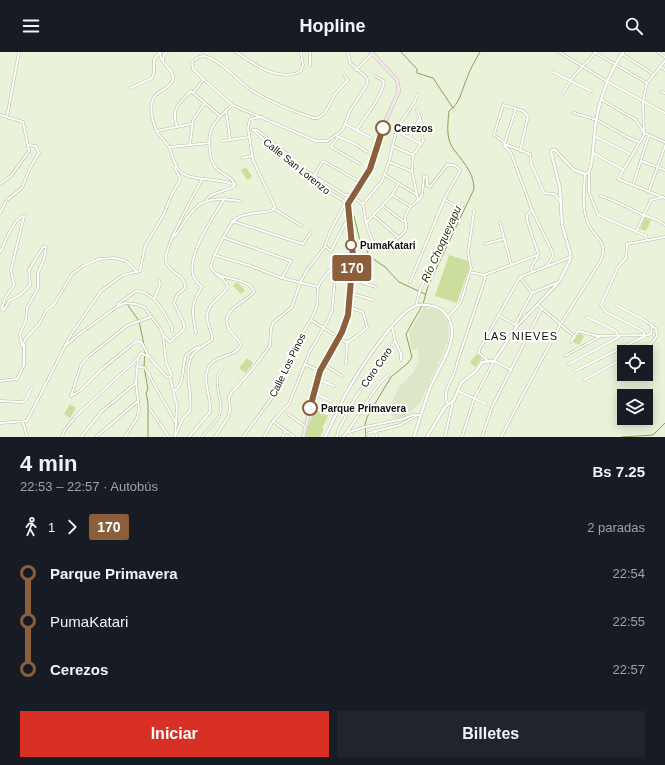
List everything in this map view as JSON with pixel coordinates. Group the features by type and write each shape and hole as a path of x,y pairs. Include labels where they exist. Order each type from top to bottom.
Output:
{"main road":[{"path":"303,437 320,371 339,338 346,322 349,307 352,252 348,204 362,183 372,164 385,122 400,88 397,80 371,53"}],"street":[{"path":"7,117 19,52"},
{"path":"160,52 160,58 172,73 173,79 169,86 157,94 153,99 153,119 157,131 169,148 176,165 182,173 202,179 219,180 235,185"},
{"path":"131,88 152,78 154,72 154,59 160,52"},
{"path":"163,62 163,57 167,52"},
{"path":"236,52 267,71 288,74 301,71 303,65 301,52"},
{"path":"310,52 310,65"},
{"path":"348,52 350,63 356,70 366,77 368,83 351,110 346,124 337,136 331,148 360,164"},
{"path":"559,52 608,82 665,113"},
{"path":"563,93 583,66 596,52 647,83"},
{"path":"658,52 665,57"},
{"path":"356,70 371,53"},
{"path":"648,240 646,236 598,215 589,192 589,172 594,136 602,100 616,64 623,53 653,74"},
{"path":"337,136 327,141 316,141 232,105 192,66 193,61 201,56 214,61 247,87 269,100 308,116 318,118 325,114 335,94 347,83 348,80 345,76"},
{"path":"664,198 618,179 622,169 644,133 643,100 647,83 665,61"},
{"path":"660,66 665,70"},
{"path":"553,72 591,91"},
{"path":"357,130 375,104 382,87 384,81 375,76"},
{"path":"177,127 174,116 175,109 204,79"},
{"path":"192,92 204,104 220,116"},
{"path":"661,92 665,93"},
{"path":"363,204 379,185 385,174 396,131 418,94"},
{"path":"602,100 636,120 644,133 665,142"},
{"path":"190,144 191,124 204,104"},
{"path":"232,105 220,116 211,130 210,154 213,165 231,179 235,185"},
{"path":"520,151 528,118 526,113 516,108 503,105 494,135 504,143 520,151 530,154 531,163 544,193 554,194 560,201"},
{"path":"504,143 511,128 516,108"},
{"path":"226,110 230,140"},
{"path":"417,110 423,136 413,155 412,171 418,200"},
{"path":"574,113 597,120 639,142"},
{"path":"0,115 23,122 29,153 20,162 11,176 0,184"},
{"path":"262,117 249,120 248,133 252,156 274,203 274,209"},
{"path":"409,138 420,118"},
{"path":"157,131 191,124"},
{"path":"346,124 371,138"},
{"name":"Calle San Lorenzo","path":"248,133 253,130 276,150 292,161 315,183 348,204"},
{"path":"396,131 420,144"},
{"path":"633,186 648,135"},
{"path":"337,136 357,145 367,152"},
{"path":"594,136 614,148 631,154"},
{"path":"223,141 249,137"},
{"path":"169,148 190,144 210,143"},
{"path":"504,143 511,153 532,210 553,253 547,266"},
{"path":"0,213 8,199 21,190 30,168 39,154 39,150 36,146 28,145"},
{"path":"392,146 413,155"},
{"path":"649,191 665,146"},
{"path":"516,325 538,305 559,282 571,257 564,236 558,176 551,155 552,150 555,150 574,170 585,174 589,172"},
{"path":"592,153 622,169"},
{"path":"242,158 252,156"},
{"path":"314,176 323,160 362,183"},
{"path":"641,161 665,170"},
{"path":"389,162 412,171"},
{"path":"138,272 140,270 142,254 146,242 164,214 171,196 179,182 180,178 174,168 176,165"},
{"path":"352,196 363,204 366,223 376,245 384,250 405,230 406,216 410,206 422,195 424,176 427,177 427,185 430,187 447,166 450,165 456,167 460,171 444,196 444,200 410,282"},
{"path":"299,167 345,195 350,195 356,187 359,186"},
{"path":"385,174 418,196"},
{"path":"502,437 560,325 600,262 604,251 603,245 596,236 587,217 583,191 585,174"},
{"path":"174,237 182,216 202,179"},
{"path":"366,223 392,195 399,183"},
{"path":"65,346 78,334 124,303 135,304 144,308 163,335 170,342 184,329 184,324 174,303 177,295 185,288 185,284 180,276 170,269 165,259 167,249 191,213 211,195 232,188 235,185"},
{"path":"392,195 410,206"},
{"path":"600,196 625,205 662,222 665,225"},
{"path":"206,200 225,198 240,201"},
{"path":"196,333 192,308 202,287 193,278 193,258 225,198"},
{"path":"636,232 651,199 664,198"},
{"path":"444,200 454,205"},
{"path":"215,437 228,417 230,410 229,397 269,348 272,326 276,320 291,310 296,299 300,283 307,270 325,246 339,213 344,205 348,204"},
{"path":"417,306 420,290 463,204"},
{"path":"383,205 406,223"},
{"path":"175,437 183,418 190,411 189,368 192,355 211,341 212,338 207,319 210,307 228,286 211,267 214,255 225,238 232,221 239,217 274,209 302,226"},
{"path":"532,210 527,215 527,220 538,255 531,268 532,271"},
{"path":"448,317 461,302 470,272 471,266 468,253 474,211"},
{"path":"0,252 15,223 19,218 24,216 12,270 14,285 4,300 2,309 4,310 9,301 29,287 30,282 28,274 30,269 43,247 46,247 44,259 38,273 38,288 26,308 26,320 20,334 21,344 24,344"},
{"path":"325,246 332,251 349,216"},
{"path":"374,216 398,237"},
{"path":"232,221 303,244 311,232"},
{"path":"500,223 511,264"},
{"path":"645,334 642,330 606,312 601,306 604,294 618,266 626,258 627,244 665,237"},
{"path":"225,238 291,261 282,278"},
{"path":"486,244 504,239"},
{"path":"214,255 248,265 282,278 318,287 336,265 346,255 352,252"},
{"path":"470,272 484,275 538,255"},
{"path":"488,361 478,352 520,277 532,271 571,257"},
{"path":"0,381 17,379 24,365 24,344 26,338 39,324 46,311 55,303 70,277 83,266 99,259 115,258 126,261 138,272"},
{"path":"0,423 27,421 70,336 101,291 123,275 138,272"},
{"path":"189,437 210,412 206,373 209,366 215,360 235,351 241,345 228,328 227,319 229,313 251,295 253,290 246,284 215,273"},
{"path":"264,437 273,421 290,404 306,365 310,351 332,311 334,280 351,274"},
{"path":"448,404 446,400 446,392 456,371 457,363 485,279 484,275"},
{"path":"520,277 532,292"},
{"path":"351,279 376,287"},
{"path":"154,299 160,285 159,280"},
{"path":"462,437 474,399 494,361 516,325 532,292 559,282"},
{"name":"Calle Los Pinos","path":"243,437 274,395 299,339 311,320 317,306 318,287"},
{"path":"118,306 118,304 136,291 148,294 158,303 172,327 172,331"},
{"path":"350,293 373,300"},
{"path":"325,437 347,391 392,326 404,312 417,306 425,305 440,309 448,317 451,323 451,340 430,388 414,437"},
{"path":"538,305 574,336"},
{"path":"616,305 652,325 656,331 656,338 648,345"},
{"path":"346,363 347,343 354,336 364,332 367,327 363,312 349,307"},
{"path":"482,437 492,407 542,308"},
{"path":"498,315 516,325"},
{"path":"151,316 128,325 89,356 81,365 70,396 72,397 80,391 103,368 137,342 142,343 149,357 167,377 170,378"},
{"path":"587,317 616,331 619,335"},
{"path":"311,320 347,343"},
{"path":"572,342 578,330 600,336 651,334 652,325"},
{"path":"392,326 395,341 400,350 401,360"},
{"path":"575,371 642,338 645,334"},
{"path":"163,335 166,362 172,374 170,378 177,406 175,437"},
{"path":"569,364 618,339 619,335"},
{"path":"565,356 600,336"},
{"name":"Coro Coro","path":"337,437 338,431 355,398 395,341"},
{"path":"174,391 178,388 182,376 186,355 196,348 201,347"},
{"path":"61,437 76,416 138,358 141,352 149,357"},
{"path":"125,437 137,418 139,400 136,383 138,358"},
{"path":"444,437 457,390 461,383 476,371 481,363 494,361 512,370"},
{"path":"584,380 617,362"},
{"path":"323,364 342,376"},
{"path":"306,365 320,371"},
{"path":"138,366 145,368 176,423"},
{"path":"202,437 221,412 217,377 223,369"},
{"path":"343,437 355,424 374,390 388,375"},
{"path":"318,379 334,386"},
{"path":"81,437 89,424 105,408 136,383"},
{"path":"0,401 23,402 27,398 31,389"},
{"path":"457,390 486,404"},
{"path":"314,392 332,401"},
{"path":"96,437 139,400"},
{"path":"427,437 448,404 454,400"},
{"path":"311,406 327,414"},
{"path":"150,409 168,437"},
{"path":"288,414 306,427"},
{"path":"346,434 365,427 389,423 418,414 422,415"},
{"path":"369,433 400,425 418,414"},
{"path":"273,421 294,437"},
{"path":"23,422 27,437"},
{"path":"282,437 286,431"},
{"path":"375,431 377,437"}],"shaded area":[{"path":"424,307 441,311 447,321 449,329 448,342 420,403 404,417 393,418 389,408 399,387 413,373 419,361 418,349 414,350 411,347 409,333"}],"green space":[{"path":"246,167 252,177 247,180 241,170"},
{"path":"645,218 651,220 646,231 640,229"},
{"path":"449,255 471,262 457,303 435,296"},
{"path":"237,282 245,290 241,294 233,286"},
{"path":"579,333 584,336 579,345 573,342"},
{"path":"477,354 482,358 475,367 470,362"},
{"path":"247,358 253,363 246,373 239,368"},
{"path":"70,404 76,408 70,418 64,414"},
{"name":"Parque Primavera","path":"314,409 328,416 322,428 324,429 320,437 305,437"}],"waterway":[{"path":"401,52 417,69 417,73 433,78 453,108"},
{"name":"Río Choqueyapu","path":"366,437 365,425 367,417 391,377 408,363 412,357 406,334 423,304 428,286 474,189 472,176 449,141 448,124 449,111 456,104 480,52"},
{"path":"354,216 360,241 365,245 369,256 385,267 399,282 425,294"},
{"path":"127,304 139,321 144,345"},
{"path":"145,350 144,367 148,389 146,393 148,403 148,437"},
{"path":"622,437 653,435 665,423"}],"bus line":[{"name":"170","path":"310,408 320,371 339,338 348,315 353,256 348,204 370,169 383,128"}],"place":[{"name":"Cerezos","path":"383,128"},
{"name":"PumaKatari","path":"351,245"},
{"name":"Parque Primavera","path":"310,408"}],"district":[{"name":"LAS NIEVES","path":"521,336"}]}
